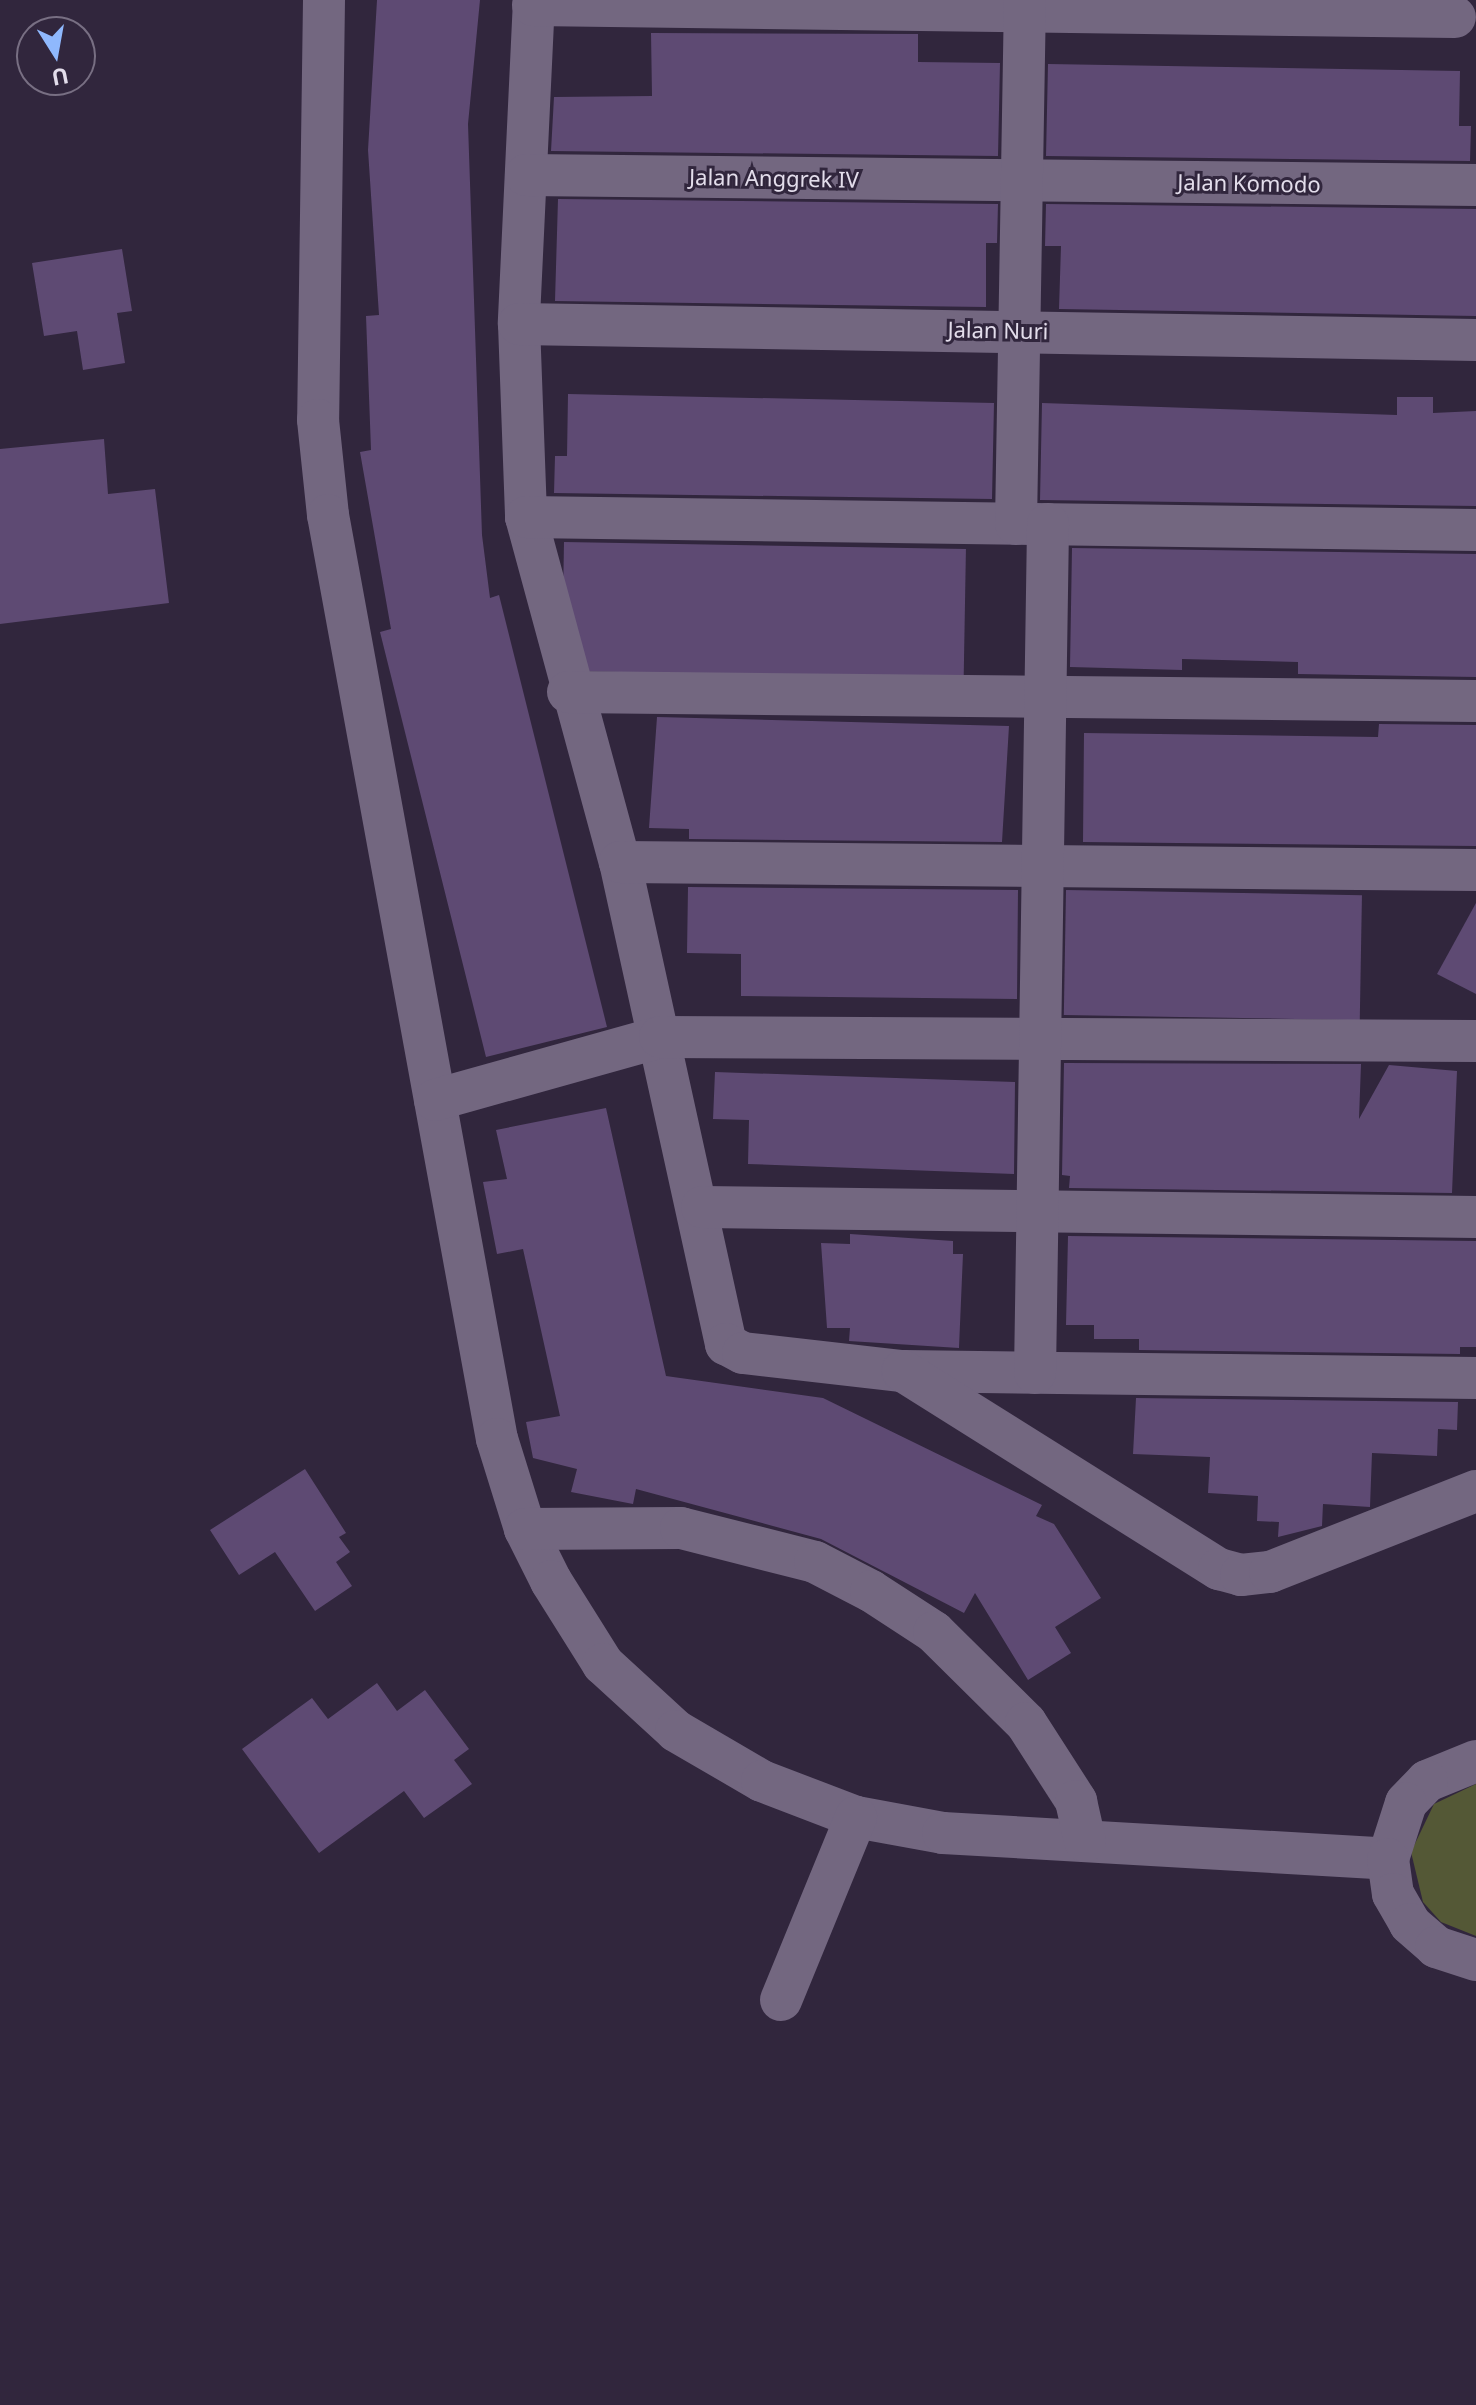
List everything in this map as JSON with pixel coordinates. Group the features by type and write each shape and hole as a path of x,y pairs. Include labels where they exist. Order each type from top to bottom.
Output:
{"street":[{"path":"324,0 323,468 497,1439 525,1529 603,1664 676,1731 762,1781 856,1817 943,1833 1388,1859"},
{"path":"1457,19 1024,6 534,2 519,324 526,517 568,692 620,862 702,1207 726,1344 743,1353 902,1371 1476,1378"},
{"path":"1024,6 1020,331 1046,697 1035,1373"},
{"name":"Jalan Anggrek IV","path":"526,175 1022,181"},
{"name":"Jalan Komodo","path":"1022,181 1476,185"},
{"name":"Jalan Nuri","path":"519,324 1476,340"},
{"path":"526,517 1476,530"},
{"path":"568,692 1476,701"},
{"path":"620,862 1476,870"},
{"path":"435,1100 660,1037 1476,1041"},
{"path":"702,1207 1476,1217"},
{"path":"902,1371 1219,1569 1241,1575 1270,1572 1476,1491"},
{"path":"525,1529 681,1528 815,1562 871,1591 934,1632 1026,1723 1076,1801 1085,1841"},
{"path":"1476,1761 1427,1781 1406,1803 1388,1859 1393,1894 1410,1924 1436,1947 1476,1960"},
{"path":"781,2000 856,1817"}],"green space":[{"path":"1476,1784 1476,1936 1441,1922 1423,1902 1411,1852 1434,1804"}],"building":[{"path":"377,0 480,0 468,124 482,535 490,598 499,595 607,1027 486,1057 380,632 391,629 360,452 371,450 366,316 379,315 368,150"},
{"path":"651,33 918,34 918,62 1000,63 998,156 551,151 554,97 652,96"},
{"path":"1048,64 1460,71 1459,126 1471,126 1470,161 1046,156"},
{"path":"558,199 998,204 997,243 986,243 986,307 555,301"},
{"path":"1046,204 1476,209 1476,316 1059,309 1061,246 1045,246"},
{"path":"122,249 132,311 117,313 125,363 83,370 77,331 44,336 32,263"},
{"path":"568,394 994,403 992,499 554,493 555,456 567,456"},
{"path":"1397,397 1433,397 1433,413 1476,411 1476,506 1040,500 1042,403 1397,415"},
{"path":"104,439 108,494 155,489 169,603 0,624 0,449"},
{"path":"564,542 966,549 964,678 562,671"},
{"path":"1072,548 1476,554 1476,677 1298,674 1298,662 1182,659 1182,670 1070,667"},
{"path":"657,717 1009,726 1002,842 689,839 689,829 649,828"},
{"path":"1379,724 1476,725 1476,846 1083,842 1084,733 1378,737"},
{"path":"688,887 1018,890 1017,999 741,996 741,954 687,953"},
{"path":"1066,890 1362,895 1360,1020 1064,1015"},
{"path":"1476,903 1476,994 1437,974"},
{"path":"1064,1063 1361,1064 1359,1119 1389,1065 1457,1071 1452,1193 1069,1188 1070,1176 1062,1175"},
{"path":"715,1072 1015,1082 1014,1174 748,1164 749,1120 713,1119"},
{"path":"606,1108 666,1376 823,1398 1042,1505 1036,1516 1054,1524 1101,1598 1055,1627 1071,1653 1028,1680 975,1593 964,1613 821,1539 636,1489 633,1504 571,1492 577,1469 533,1458 526,1422 560,1416 523,1249 497,1254 483,1182 507,1179 496,1130"},
{"path":"850,1234 953,1241 953,1254 963,1254 959,1348 849,1341 850,1328 827,1328 821,1243 850,1244"},
{"path":"1068,1236 1476,1241 1476,1347 1460,1347 1460,1354 1139,1350 1139,1339 1094,1339 1094,1325 1066,1325"},
{"path":"1136,1398 1458,1402 1457,1430 1438,1429 1437,1456 1372,1453 1370,1507 1323,1504 1322,1526 1278,1537 1279,1522 1257,1521 1258,1496 1208,1493 1210,1457 1133,1454"},
{"path":"305,1469 346,1533 339,1537 350,1552 336,1562 352,1586 315,1611 275,1552 239,1575 210,1530"},
{"path":"377,1683 397,1711 425,1690 469,1749 454,1760 472,1784 424,1818 404,1791 319,1853 242,1749 312,1698 328,1719"}]}
